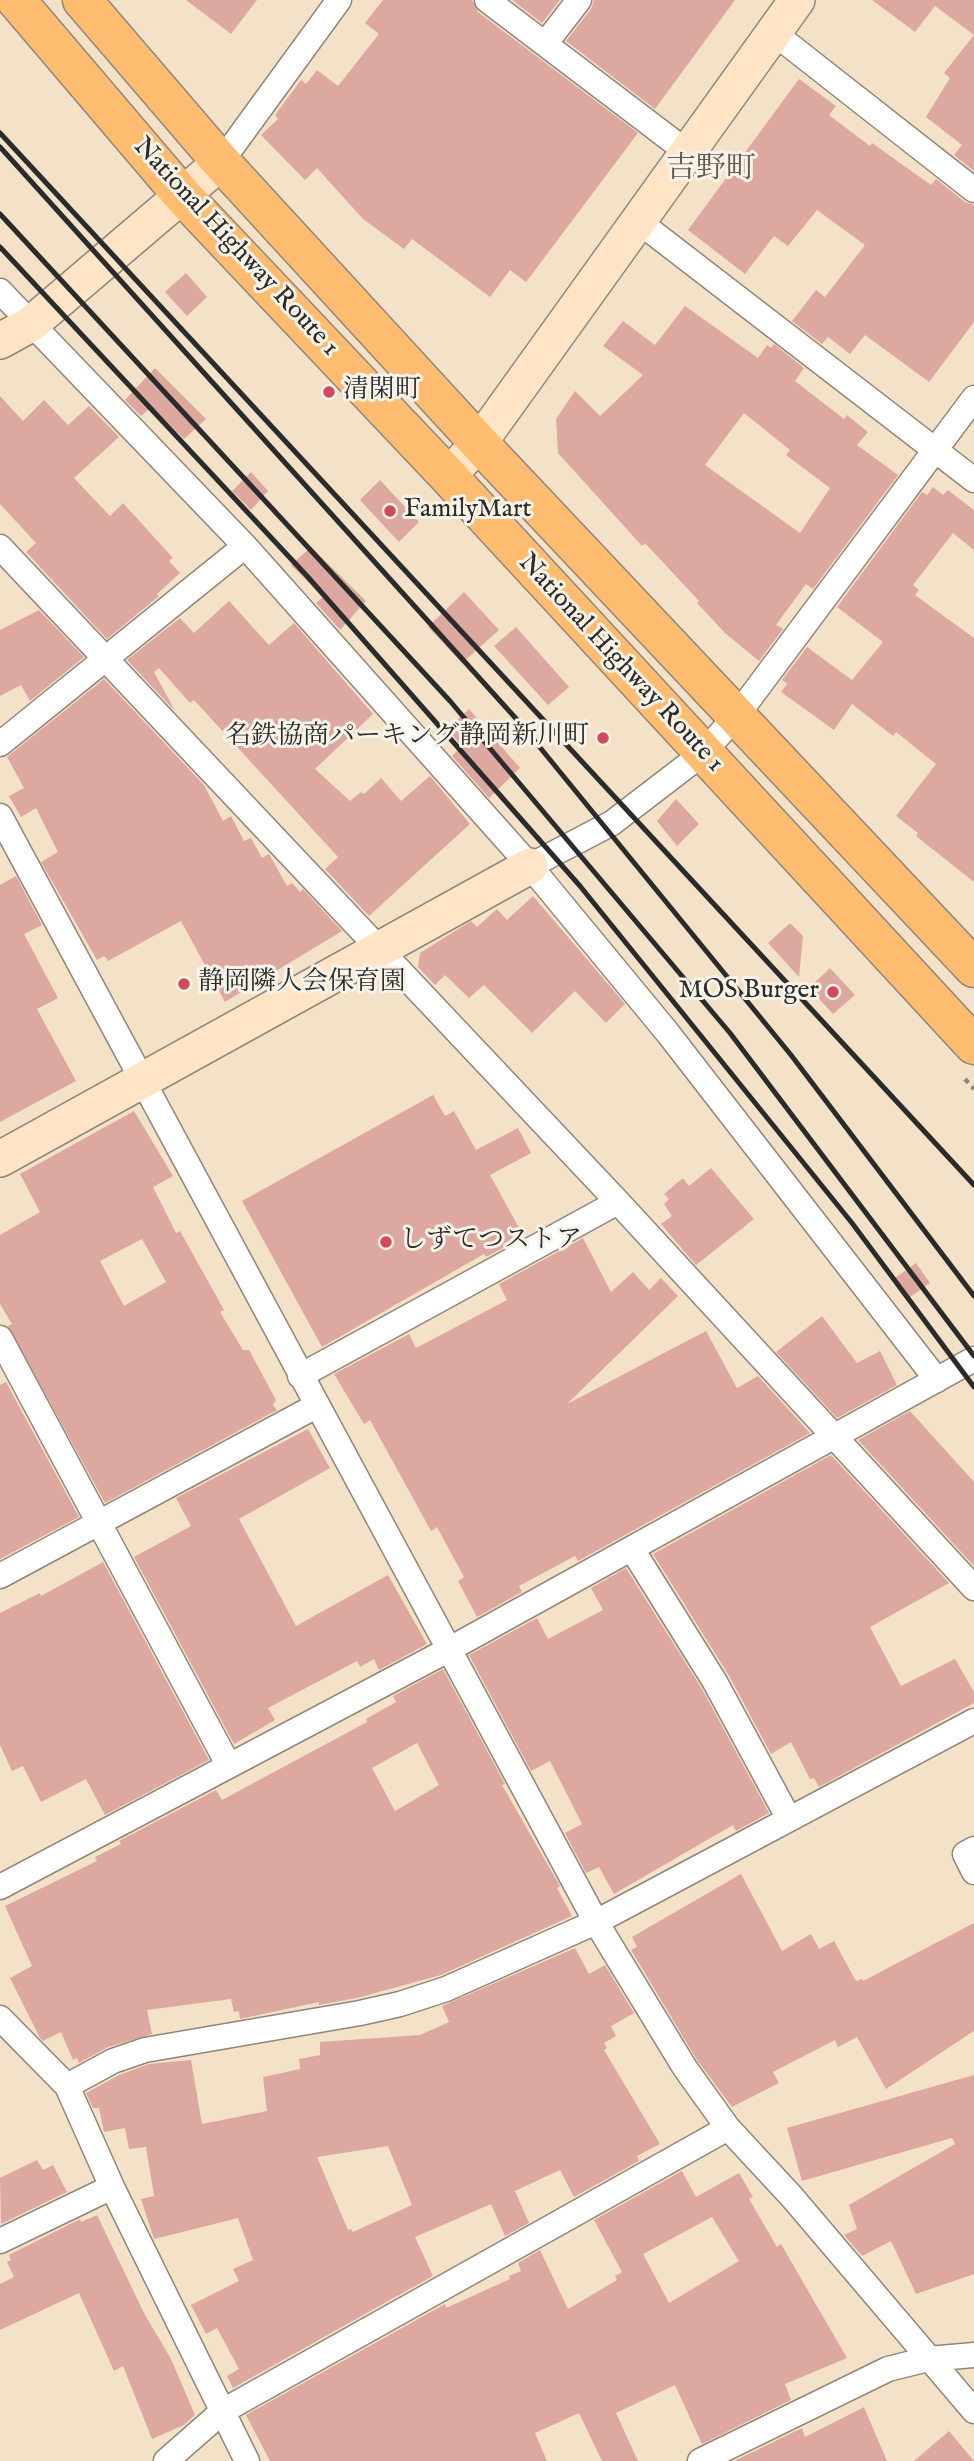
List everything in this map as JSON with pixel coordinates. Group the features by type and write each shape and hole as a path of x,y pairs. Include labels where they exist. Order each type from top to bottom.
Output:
{"highway":[{"name":"National Highway Route 1","path":"16,0 183,195 448,476 702,754 974,1045"},
{"name":"National Highway Route 1","path":"82,0 221,162 479,443 738,714 974,968"}],"street":[{"path":"0,341 31,324 221,162 339,0"},
{"path":"487,0 687,152"},
{"path":"545,44 579,0"},
{"path":"448,476 479,443 797,0"},
{"path":"774,33 974,190"},
{"path":"638,221 974,480"},
{"path":"0,291 245,546 530,866 667,1032 937,1380"},
{"path":"0,1159 378,949 612,823 702,754 738,714 974,398"},
{"path":"0,744 245,546"},
{"path":"0,547 618,1202 974,1588"},
{"path":"0,816 144,1078 316,1406 596,1922 685,2068 728,2128 792,2197 974,2411"},
{"path":"300,1376 618,1202"},
{"path":"0,1338 229,1766"},
{"path":"0,1887 448,1650 974,1359"},
{"path":"0,1576 316,1406"},
{"path":"632,1549 715,1682 789,1819"},
{"path":"67,2087 113,2061 145,2050 400,2004 446,1989 596,1922 974,1721"},
{"path":"974,1849 965,1854 974,1872"},
{"path":"0,2018 67,2087 112,2187 247,2461"},
{"path":"166,2461 223,2411 728,2128"},
{"path":"0,2241 112,2187"},
{"path":"700,2461 888,2369 928,2359 974,2355"}],"building":[{"path":"186,0 257,0 231,34"},
{"path":"383,0 472,0 478,12 638,133 526,282 510,270 490,297 412,239 404,249 363,219 317,168 305,180 261,135 278,119 275,115 301,80 306,84 317,70 338,86 379,34 365,23"},
{"path":"512,0 560,0 542,23"},
{"path":"594,0 735,0 655,109 566,41 591,9"},
{"path":"872,0 974,0 974,35 935,6 915,32"},
{"path":"974,35 974,171 954,155 962,145 926,117 950,78 944,73"},
{"path":"799,79 836,106 829,115 870,146 872,143 931,185 936,179 965,202 974,205 974,322 929,382 865,335 850,354 828,337 822,344 792,321 816,290 825,297 865,245 817,210 788,246 774,236 745,274 688,230"},
{"path":"186,273 207,297 187,316 165,292"},
{"path":"685,306 758,358 767,345 771,348 774,344 804,368 795,381 844,419 847,415 868,432 857,445 898,475 813,589 806,584 776,625 783,629 759,661 725,633 697,603 699,601 645,543 642,546 558,453 556,419 575,391 600,416 643,375 603,346 623,321 655,345","holes":["744,413 790,450 786,455 830,488 800,533 705,465"]},
{"path":"155,368 206,419 184,439 152,407 141,416 125,400"},
{"path":"0,396 23,421 44,400 68,425 89,406 119,437 74,478 110,516 123,503 173,558 169,561 180,573 157,594 159,596 107,639 26,552 36,543 0,504"},
{"path":"251,472 268,491 251,510 232,491"},
{"name":"FamilyMart","path":"380,480 419,522 399,542 360,500"},
{"path":"933,487 943,495 948,490 974,510 974,550 953,533 913,585 919,590 915,595 974,638 974,882 916,836 918,833 896,816 936,764 896,732 893,736 852,704 834,730 781,692 787,684 782,680 807,647 852,680 883,642 837,607 922,492 927,495"},
{"path":"311,547 366,601 340,630 316,603 323,597 291,565"},
{"path":"464,592 499,630 462,663 428,627"},
{"path":"229,601 269,645 294,623 373,714 315,769 350,801 361,792 364,794 381,778 401,801 430,776 470,824 369,916 325,869 338,857 194,700 190,703 159,668 154,672 175,711 127,660 180,618 194,633"},
{"path":"39,610 84,657 30,701 21,685 0,696 0,630"},
{"path":"516,627 569,687 548,705 494,646"},
{"path":"104,679 204,785 223,821 231,816 244,841 251,838 262,858 269,854 287,886 292,883 300,892 303,889 342,931 225,1002 181,921 108,961 104,956 97,960 41,862 58,852 36,808 21,817 9,796 24,788 7,757"},
{"path":"469,709 520,768 489,798 452,756 462,746 447,729"},
{"path":"676,799 699,824 677,846 657,821"},
{"path":"16,876 42,925 24,934 58,998 37,1009 76,1081 0,1122 0,885"},
{"path":"533,896 625,1004 606,1023 575,991 532,1033 484,985 469,998 445,975 435,985 418,967 420,953 471,921 477,927 497,909 507,920"},
{"path":"790,923 803,936 799,977 768,943"},
{"path":"830,968 855,995 833,1014 809,988"},
{"path":"433,1095 445,1116 454,1111 476,1150 518,1128 531,1153 490,1175 524,1237 486,1257 484,1254 322,1347 242,1201"},
{"path":"134,1111 173,1176 153,1187 176,1233 180,1231 224,1310 220,1312 243,1350 249,1350 276,1400 273,1405 277,1410 105,1503 8,1326 12,1324 0,1304 0,1235 40,1212 20,1174","holes":["142,1239 166,1282 124,1306 100,1261"]},
{"path":"711,1168 754,1219 696,1265 661,1224 672,1216 664,1204 669,1199 664,1194 683,1178 689,1186"},
{"path":"583,1238 611,1292 633,1272 649,1290 661,1278 678,1296 567,1404 706,1331 737,1388 758,1376 810,1433 578,1561 575,1556 519,1586 522,1592 477,1617 458,1581 464,1577 437,1527 431,1531 370,1420 364,1424 334,1374 409,1334 416,1348 507,1300 499,1284"},
{"path":"916,1263 930,1283 906,1300 892,1280"},
{"path":"822,1316 857,1363 880,1351 897,1385 837,1418 776,1352"},
{"path":"6,1382 79,1517 0,1559 0,1385"},
{"path":"910,1411 974,1482 974,1566 858,1440"},
{"path":"308,1429 330,1468 239,1519 296,1626 388,1575 427,1644 379,1670 374,1659 360,1667 357,1661 268,1708 275,1720 234,1744 134,1557 191,1526 176,1498"},
{"path":"831,1455 949,1583 870,1627 901,1686 955,1659 974,1692 974,1703 819,1787 814,1778 810,1779 791,1742 771,1754 728,1674 653,1554"},
{"path":"103,1562 209,1760 105,1815 86,1779 41,1802 23,1766 12,1771 0,1745 0,1613 40,1593 41,1596"},
{"path":"626,1568 702,1689 769,1813 736,1831 733,1825 614,1894 599,1867 586,1873 565,1833 582,1824 550,1761 531,1771 469,1655 537,1618 548,1639 603,1610 591,1588"},
{"path":"443,1669 505,1784 502,1785 560,1886 557,1888 572,1916 441,1975 357,1998 319,2005 319,2002 240,2019 239,2011 234,2012 231,1999 147,2010 152,2034 108,2047 79,2063 77,2058 73,2060 61,2032 43,2041 40,2038 10,1978 32,1966 5,1906 97,1861 95,1857 121,1844 119,1841 216,1790 222,1800 367,1722 366,1719 396,1702 393,1696","holes":["417,1743 439,1785 395,1811 372,1768"]},
{"path":"741,1874 782,1951 811,1934 819,1949 834,1941 856,1981 863,1981 974,1923 974,2031 886,2089 857,2037 838,2047 835,2040 773,2072 779,2083 732,2107 697,2060 631,1950 637,1947 632,1937"},
{"path":"575,1948 589,1974 605,1965 634,2013 611,2026 616,2036 604,2043 607,2048 604,2050 660,2144 637,2156 639,2161 574,2197 560,2170 515,2191 529,2223 505,2236 491,2204 415,2237 433,2276 233,2388 227,2376 239,2369 217,2328 206,2334 191,2305 239,2281 233,2269 253,2260 238,2218 154,2239 141,2199 154,2196 146,2147 129,2149 125,2128 104,2132 99,2108 93,2108 86,2093 119,2075 149,2064 191,2060 202,2124 267,2111 263,2077 300,2069 299,2059 320,2055 320,2042 420,2035 449,2022 442,2006","holes":["388,2146 412,2205 353,2232 348,2230 317,2157"]},
{"path":"974,2075 974,2274 916,2294 891,2241 862,2256 844,2235 857,2229 849,2205 955,2144 952,2138 802,2181 787,2128"},
{"path":"37,2160 43,2170 53,2165 67,2192 1,2224 0,2178"},
{"path":"682,2171 696,2197 739,2173 753,2197 749,2199 777,2247 781,2244 847,2358 785,2384 791,2400 702,2444 675,2385 616,2413 638,2461 602,2461 579,2413 535,2433 547,2461 270,2461 246,2415 445,2304 446,2308 510,2279 509,2276 521,2271 518,2263 540,2250 568,2309 617,2280 615,2276 622,2272 594,2220","holes":["712,2217 739,2261 669,2303 643,2254"]},
{"path":"97,2215 144,2313 171,2359 195,2415 184,2425 152,2439 123,2366 114,2371 79,2293 0,2330 0,2284 14,2277 7,2262 11,2260 9,2255 80,2219 81,2222"},
{"path":"864,2407 887,2461 734,2461 802,2428 805,2437"},
{"path":"949,2431 974,2461 914,2461"}],"railway":[{"path":"0,133 974,1185"},
{"path":"0,147 520,723 791,1055 974,1296"},
{"path":"0,214 450,701 730,1033 974,1356"},
{"path":"0,247 307,576 580,886 852,1223 974,1387"}],"place":[{"name":"清閑町","path":"329,392"},
{"name":"FamilyMart","path":"390,511"},
{"name":"名鉄協商パーキング静岡新川町","path":"603,738"},
{"name":"静岡隣人会保育園","path":"184,984"},
{"name":"MOS Burger","path":"833,992"},
{"name":"しずてつストア","path":"386,1242"}],"district":[{"name":"吉野町","path":"711,171"}]}
